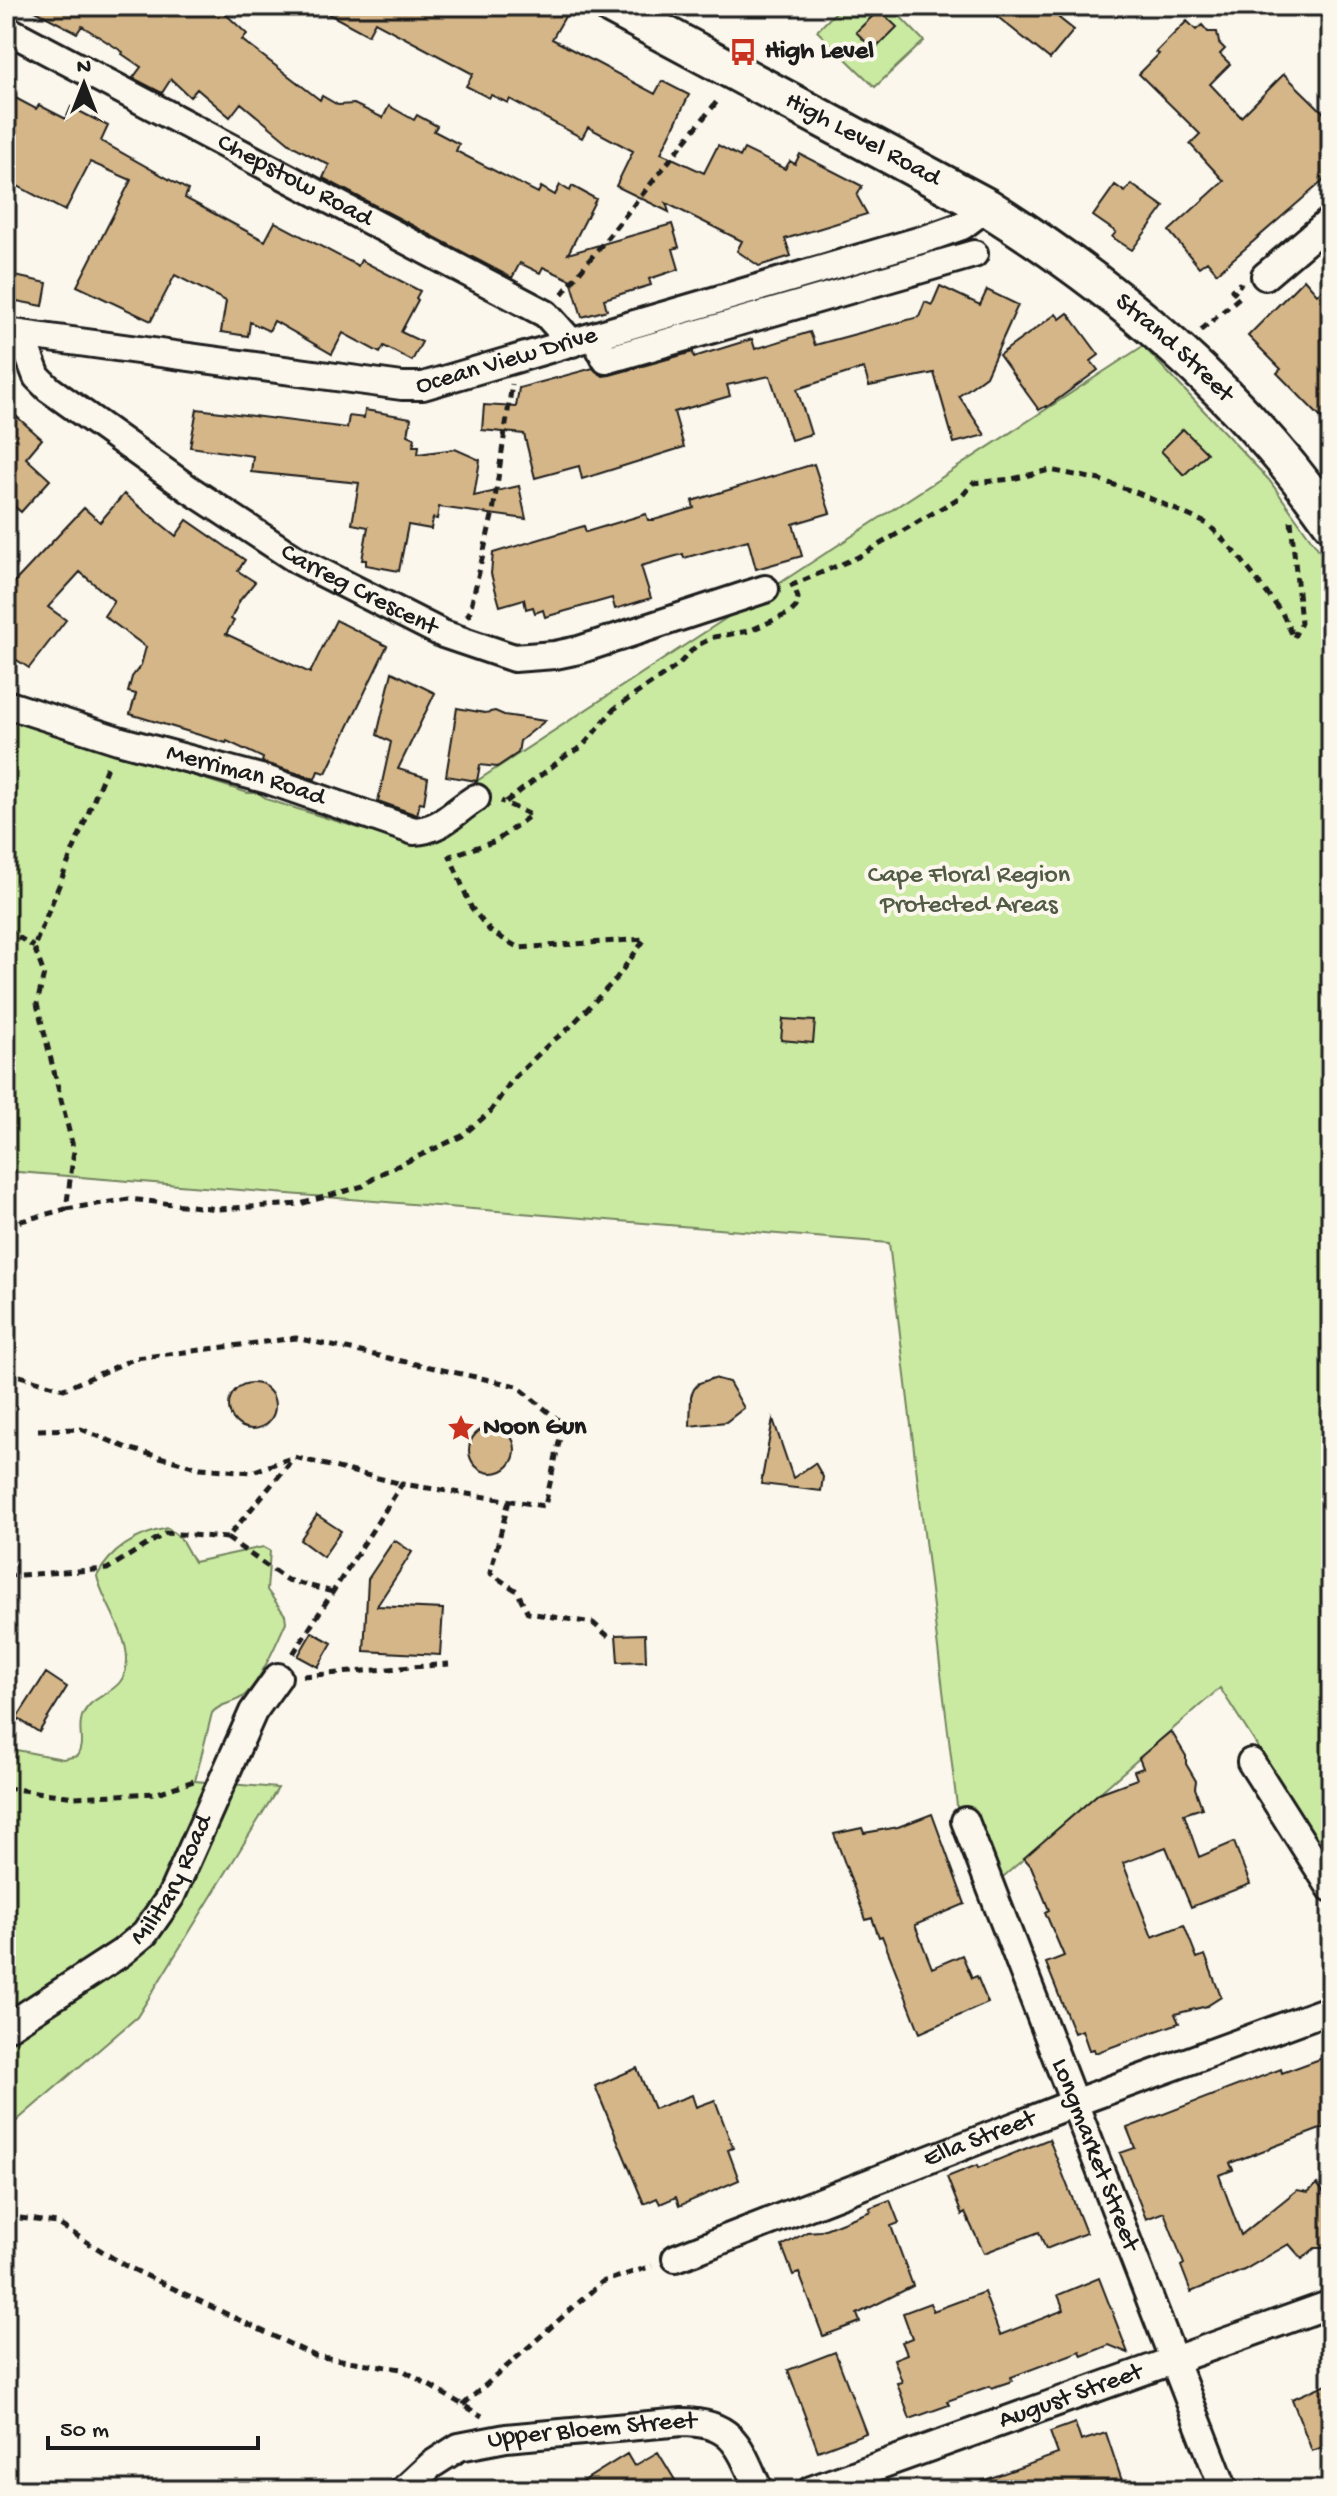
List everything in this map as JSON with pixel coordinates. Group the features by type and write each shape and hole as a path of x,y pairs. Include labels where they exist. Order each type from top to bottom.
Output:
{"street":[{"name":"High Level Road","path":"612,6 987,207"},
{"name":"Chepstow Road","path":"6,29 546,314 606,360 974,254"},
{"name":"Ocean View Drive","path":"14,334 402,386 433,384 928,238 962,226 987,207"},
{"name":"Strand Street","path":"987,207 1039,239 1179,349 1259,431 1321,507"},
{"path":"1265,276 1331,220"},
{"name":"Carreg Crescent","path":"14,334 37,377 49,389 189,489 297,560 443,634 514,658 555,655 579,650 765,589"},
{"name":"Merriman Road","path":"6,704 118,740 268,780 414,831 445,822 460,807 476,798"},
{"name":"Military Road","path":"6,2028 121,1953 145,1933 171,1896 253,1712 278,1677"},
{"path":"1251,1762 1331,1888"},
{"name":"Longmarket Street","path":"965,1821 1224,2490"},
{"name":"Ella Street","path":"676,2258 1074,2103 1331,2009"},
{"name":"August Street","path":"811,2490 1331,2304"},
{"name":"Upper Bloem Street","path":"404,2490 431,2465 459,2447 520,2437 696,2422 733,2437 759,2490"}],"path":[{"path":"546,314 740,74"},
{"path":"1179,349 1240,297 1232,290 1239,284 1251,295 1260,287 1265,276"},
{"path":"443,634 456,608 469,615 493,512 516,360"},
{"path":"765,589 794,585 858,557 962,496 973,483 1012,479 1050,470 1100,480 1208,524 1237,554 1282,613 1294,638 1301,623 1290,509 1321,507"},
{"path":"506,802 582,747 614,709 677,666 696,646 714,637 749,631 790,613 796,607 798,598 794,585"},
{"path":"34,947 118,740"},
{"path":"6,1225 66,1209 129,1199 217,1209 300,1204 363,1186 380,1174 462,1136 490,1112 512,1080 568,1029 615,980 645,939 519,948 490,931 471,907 450,856 496,841 531,815 506,802 476,798"},
{"path":"6,929 34,947 44,974 37,1004 74,1151 66,1209"},
{"path":"6,1372 64,1389 136,1358 296,1338 517,1386 563,1424 545,1506 402,1484 294,1457 252,1472 200,1468 127,1448 81,1429 38,1430"},
{"path":"227,1538 294,1457"},
{"path":"278,1677 402,1484"},
{"path":"509,1501 490,1573 517,1591 528,1613 593,1623 608,1636"},
{"path":"6,1576 107,1569 166,1533 227,1538 287,1580 333,1592"},
{"path":"278,1677 449,1664"},
{"path":"6,1788 75,1797 157,1793 227,1770"},
{"path":"6,2216 57,2223 124,2265 315,2356 401,2369 520,2437"},
{"path":"463,2406 602,2282 676,2258"}],"green space":[{"path":"842,6 890,6 924,41 875,87 817,31"},
{"name":"Cape Floral Region Protected Areas","path":"1143,346 1269,480 1331,567 1331,1861 1220,1688 988,1890 961,1839 889,1243 6,1171 6,716 248,793 258,793 269,800 365,830 412,838 437,807"},
{"path":"168,1528 181,1539 194,1562 263,1547 270,1551 267,1590 285,1615 286,1622 251,1688 241,1698 212,1713 195,1781 278,1788 137,2017 6,2130 6,1748 63,1759 77,1756 81,1746 80,1725 86,1708 116,1686 126,1670 124,1643 97,1576 110,1558 126,1544"}],"building":[{"path":"26,6 217,6 247,34 242,40 320,100 322,96 338,105 354,104 383,118 389,106 414,120 417,115 437,126 434,131 459,144 456,151 538,193 541,187 555,195 560,185 570,191 572,186 596,199 568,254 672,224 679,247 673,249 679,269 649,279 651,285 604,299 607,310 582,317 571,280 543,267 540,273 520,263 512,278 323,178 329,165 293,146 241,103 230,117 197,89 190,97 171,79 162,93 133,78 141,67 123,52 82,26 77,33"},
{"path":"314,6 555,6 567,13 552,39 655,94 662,81 689,95 661,153 704,173 718,145 740,157 744,149 785,169 790,161 795,164 800,154 862,186 857,196 867,214 785,239 791,256 759,266 737,251 742,241 666,203 669,212 616,186 633,151 588,127 582,138 510,99 508,103 491,95 489,98 466,86 473,74 375,22 368,35"},
{"path":"984,6 1069,6 1059,18 1074,30 1050,59"},
{"path":"879,10 897,27 874,50 856,32"},
{"path":"1187,21 1196,30 1202,25 1208,32 1217,32 1219,43 1225,49 1220,54 1230,64 1210,84 1241,117 1284,74 1331,120 1331,174 1217,273 1207,261 1199,267 1169,231 1224,181 1190,144 1200,134 1139,74"},
{"path":"6,93 36,109 39,105 66,119 71,107 108,126 101,141 188,190 185,198 265,241 275,222 358,266 361,260 420,291 401,332 422,342 412,361 384,346 380,353 343,333 332,354 274,321 269,331 250,322 248,336 221,332 226,301 175,275 151,321 77,286 131,180 90,162 65,211 6,180"},
{"path":"1131,184 1164,207 1132,250 1112,237 1116,232 1093,216 1115,185 1125,192"},
{"path":"6,274 47,283 43,306 6,299"},
{"path":"1304,279 1317,294 1331,284 1331,428 1277,373 1281,369 1248,336"},
{"path":"940,286 980,305 987,290 1018,305 986,376 959,396 985,435 954,443 934,373 869,386 864,368 797,389 811,434 791,440 770,376 727,385 730,396 674,412 684,447 582,479 579,466 535,478 524,434 482,430 484,405 516,407 519,388 593,368 603,376 610,375 693,352 694,357 752,339 755,349 810,332 815,345 919,317 925,302 932,305"},
{"path":"1068,313 1099,355 1091,361 1098,370 1039,410 999,355 1056,314 1060,319"},
{"path":"197,409 347,428 349,416 364,418 365,410 411,418 408,435 415,438 413,446 419,446 418,454 455,449 480,460 474,496 519,486 526,519 439,507 431,529 408,525 399,571 366,565 366,560 362,560 368,527 352,524 359,483 251,472 253,456 190,447"},
{"path":"16,416 42,439 26,458 50,480 21,512 6,499 6,427"},
{"path":"1183,429 1207,453 1184,475 1161,451"},
{"path":"814,464 830,513 793,524 802,556 756,569 748,540 641,566 651,598 615,609 612,598 545,617 543,610 535,613 533,607 526,609 524,599 500,606 491,574 493,553 584,526 586,532 646,514 648,520 654,520 694,508 692,501"},
{"path":"124,494 176,536 187,520 245,560 238,571 255,582 240,600 231,619 234,621 226,634 310,673 336,620 387,646 326,773 318,771 315,779 262,762 263,758 227,741 130,714 136,694 128,692 146,647 104,616 114,601 80,572 48,607 66,620 29,668 6,653 6,591 84,508 100,522"},
{"path":"392,672 435,693 398,769 428,778 424,803 420,802 417,815 378,801 391,742 377,735"},
{"path":"457,708 485,713 495,711 545,721 520,741 518,753 497,767 480,765 477,781 446,776"},
{"path":"783,1019 815,1021 813,1043 781,1040"},
{"path":"714,1378 729,1382 744,1408 726,1422 690,1426 694,1389 699,1383"},
{"path":"252,1383 269,1389 275,1406 269,1423 252,1429 235,1423 229,1406 235,1389"},
{"path":"773,1419 793,1478 815,1463 823,1477 821,1491 761,1484"},
{"path":"492,1427 509,1433 515,1450 509,1467 492,1473 475,1467 469,1450 475,1433"},
{"path":"317,1515 341,1531 323,1557 300,1540"},
{"path":"394,1540 412,1552 377,1606 443,1609 440,1655 364,1651 368,1579"},
{"path":"312,1632 332,1643 318,1667 298,1656"},
{"path":"645,1634 646,1661 618,1662 616,1635"},
{"path":"46,1673 67,1687 39,1732 17,1718"},
{"path":"1171,1731 1186,1756 1202,1808 1184,1814 1199,1857 1234,1842 1250,1884 1191,1907 1166,1847 1123,1863 1152,1937 1184,1925 1197,1958 1205,1955 1221,1997 1207,2006 1175,2014 1179,2023 1095,2053 1094,2049 1089,2050 1082,2030 1074,2033 1046,1963 1064,1956 1045,1912 1049,1910 1031,1866 1024,1858 1099,1793 1137,1779 1134,1771 1143,1768 1139,1758"},
{"path":"932,1814 965,1904 915,1925 932,1968 962,1955 972,1978 977,1976 988,2003 920,2033 882,1936 879,1937 872,1918 866,1920 834,1834 862,1828 864,1833 898,1827"},
{"path":"1331,2055 1331,2125 1230,2163 1233,2170 1219,2175 1241,2235 1297,2190 1308,2192 1317,2184 1331,2202 1331,2248 1315,2248 1302,2259 1289,2244 1244,2270 1191,2292 1164,2212 1146,2219 1120,2153 1135,2148 1127,2128 1281,2069 1282,2073"},
{"path":"637,2068 654,2109 692,2095 696,2107 715,2100 733,2148 728,2150 739,2180 679,2206 676,2197 660,2204 657,2198 644,2204 595,2086"},
{"path":"1049,2139 1086,2233 1046,2249 1039,2232 984,2253 965,2213 962,2215 947,2177"},
{"path":"890,2200 899,2223 891,2226 913,2286 857,2314 860,2322 823,2336 799,2273 793,2275 782,2246 807,2232 820,2231"},
{"path":"1099,2278 1128,2353 1109,2345 1082,2356 1080,2351 1011,2377 1012,2381 947,2401 949,2405 910,2419 897,2383 902,2382 894,2359 907,2354 902,2342 912,2338 903,2313 930,2303 933,2311 984,2292 1000,2335 1064,2310 1058,2295"},
{"path":"835,2352 866,2433 818,2451 788,2370"},
{"path":"1331,2382 1331,2444 1312,2451 1292,2399"},
{"path":"1075,2423 1081,2441 1106,2433 1125,2490 965,2490 965,2487 1058,2454 1050,2432"},
{"path":"658,2452 681,2490 569,2490 627,2454 634,2466"}],"place":[{"name":"High Level","path":"743,52"},
{"name":"Noon Gun","path":"461,1428"}]}
